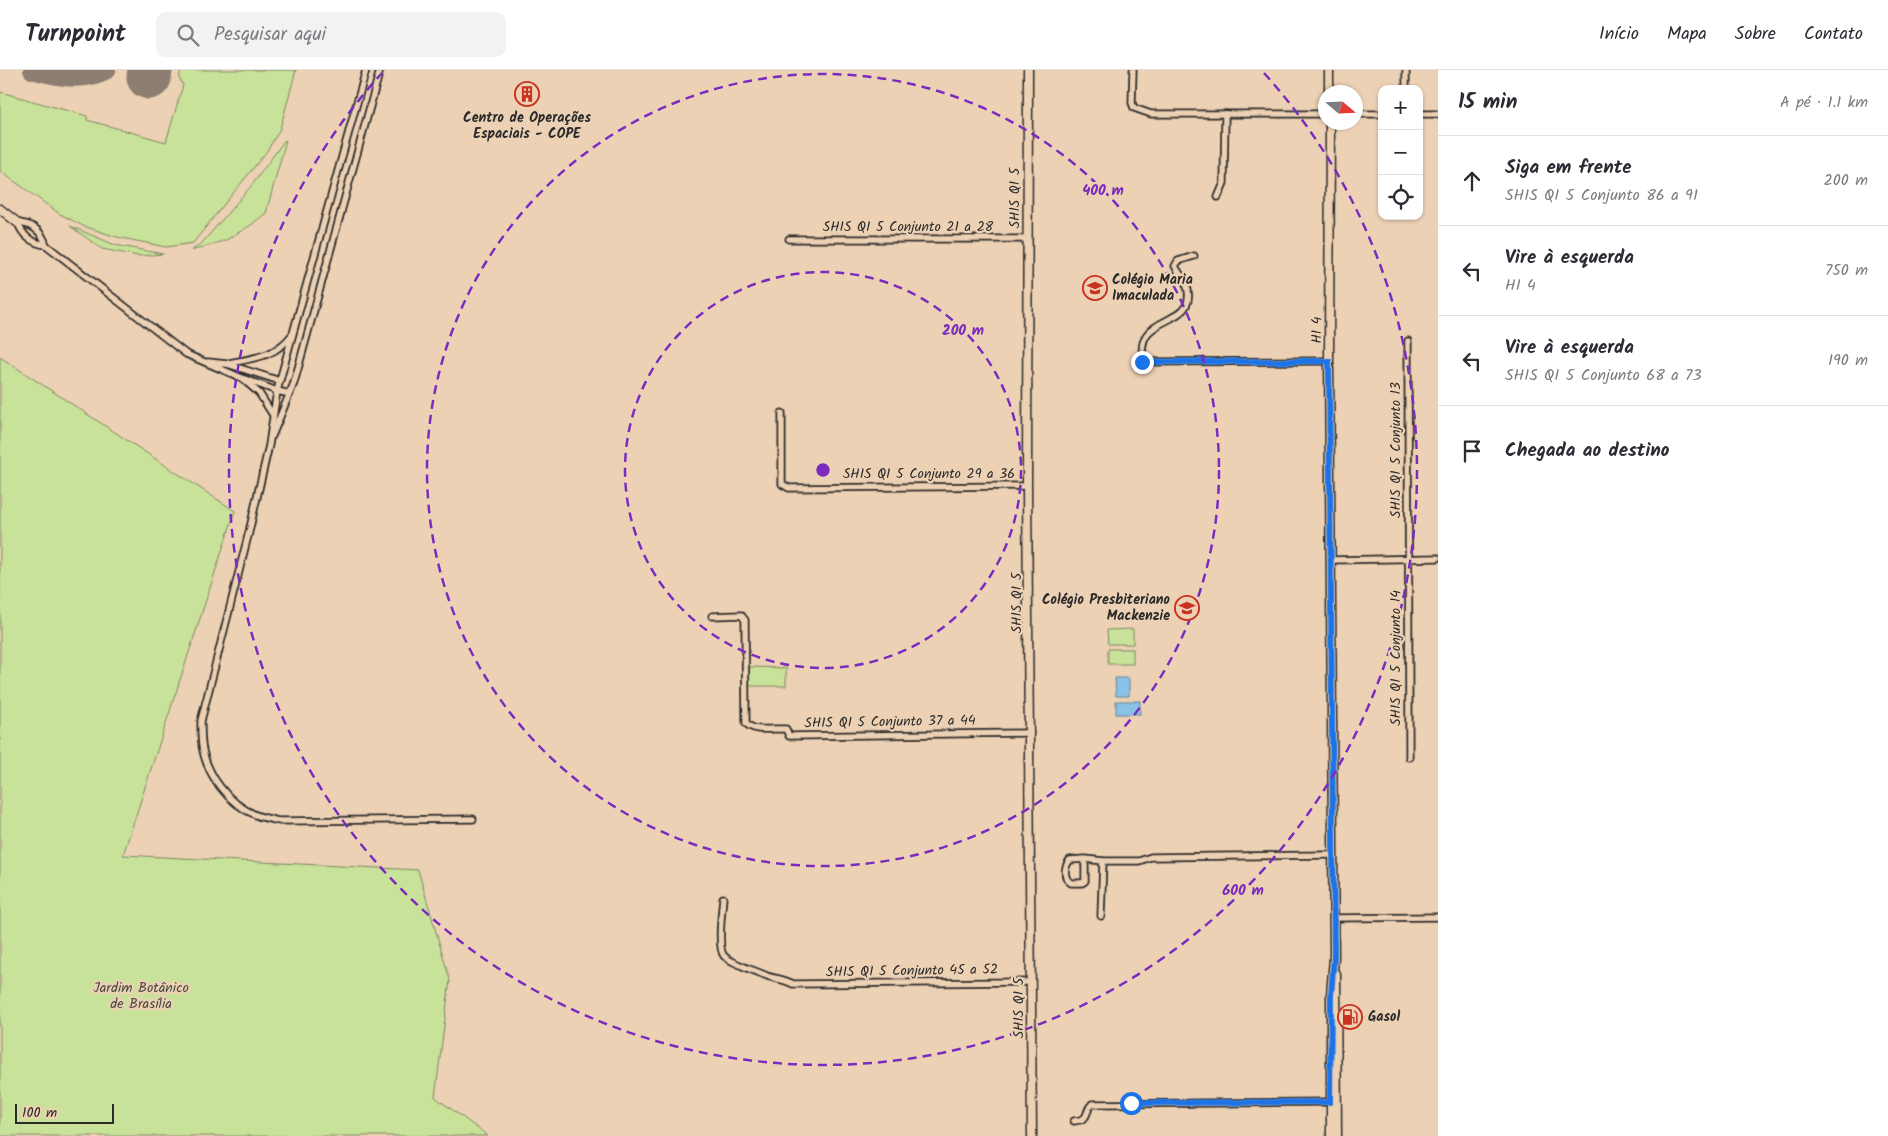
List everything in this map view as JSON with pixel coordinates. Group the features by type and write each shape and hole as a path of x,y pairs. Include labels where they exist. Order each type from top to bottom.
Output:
{"street":[{"path":"366,70 280,381 249,532 201,722 202,745 208,764 220,788 235,802 256,815 279,821 473,819"},
{"path":"268,445 290,394 380,70"},
{"name":"SHIS QI 5","path":"1028,70 1027,486 1032,1136"},
{"path":"1134,70 1132,103 1134,108 1151,114 1318,114"},
{"path":"1329,70 1329,85"},
{"path":"1406,70 1406,85"},
{"path":"1218,197 1224,183 1225,114"},
{"path":"1363,114 1378,114"},
{"path":"1423,114 1438,114"},
{"name":"HI 4","path":"1330,130 1329,361 1333,918 1337,992 1331,1136"},
{"path":"0,209 18,223 22,233 35,244 46,245 186,354 242,378 290,394"},
{"path":"18,223 29,224 43,235 46,245"},
{"name":"SHIS QI 5 Conjunto 21 a 28","path":"789,239 1028,239"},
{"path":"1194,256 1178,261 1175,266 1185,281 1188,290 1186,307 1182,312 1148,331 1142,347 1143,362 1329,361"},
{"path":"227,364 271,354 284,345 293,334"},
{"name":"SHIS QI 5 Conjunto 13","path":"1408,341 1408,559"},
{"path":"202,362 227,364 280,381"},
{"path":"242,378 259,393 273,415"},
{"name":"SHIS QI 5 Conjunto 29 a 36","path":"782,413 782,484 789,488 1027,486"},
{"path":"1331,560 1438,558"},
{"name":"SHIS QI 5 Conjunto 14","path":"1408,559 1409,757"},
{"name":"SHIS QI 5 Conjunto 37 a 44","path":"712,616 740,615 745,620 746,723 749,727 756,729 786,729 789,731 789,736 1030,733"},
{"path":"1085,859 1085,881 1082,883 1071,883 1065,876 1070,860 1085,859 1139,861 1150,858 1333,855"},
{"path":"1101,916 1103,861"},
{"name":"SHIS QI 5 Conjunto 45 a 52","path":"723,898 720,946 723,954 729,959 763,974 793,984 1031,982"},
{"path":"1333,918 1438,917"},
{"path":"1074,1121 1086,1118 1092,1104 1333,1102"},
{"name":"HI 4","path":"1333,1102 1337,1136"}],"green space":[{"path":"181,70 296,70 280,129 267,151 193,243 166,247 117,237 83,226 60,214 0,171 0,92 87,116 87,120 166,142 183,85 179,78"},
{"path":"286,140 266,213 251,225 226,240 191,251 202,243 252,185"},
{"path":"70,226 115,245 163,254 138,256 102,249"},
{"name":"Jardim Botânico de Brasília","path":"0,357 235,511 123,855 418,870 450,980 435,1097 488,1136 0,1136"},
{"path":"1133,629 1133,644 1108,644 1107,630"},
{"path":"1108,649 1133,649 1133,664 1108,664"},
{"path":"749,667 786,668 786,686 749,686"}],"water":[{"path":"1115,678 1129,678 1129,696 1116,696"},
{"path":"1116,701 1140,701 1140,714 1116,714"}],"taxiway":[{"path":"32,70 70,78 89,76 107,70"}],"runway":[{"path":"149,77 150,70"}],"place":[{"name":"Centro de Operações Espaciais - COPE","path":"527,94"},
{"name":"Colégio Maria Imaculada","path":"1095,288"},
{"name":"Colégio Presbiteriano Mackenzie","path":"1187,608"},
{"name":"Gasol","path":"1350,1017"}],"route":[{"path":"1131,1103 1330,1102 1331,995 1334,957 1329,361 1142,362"}]}
